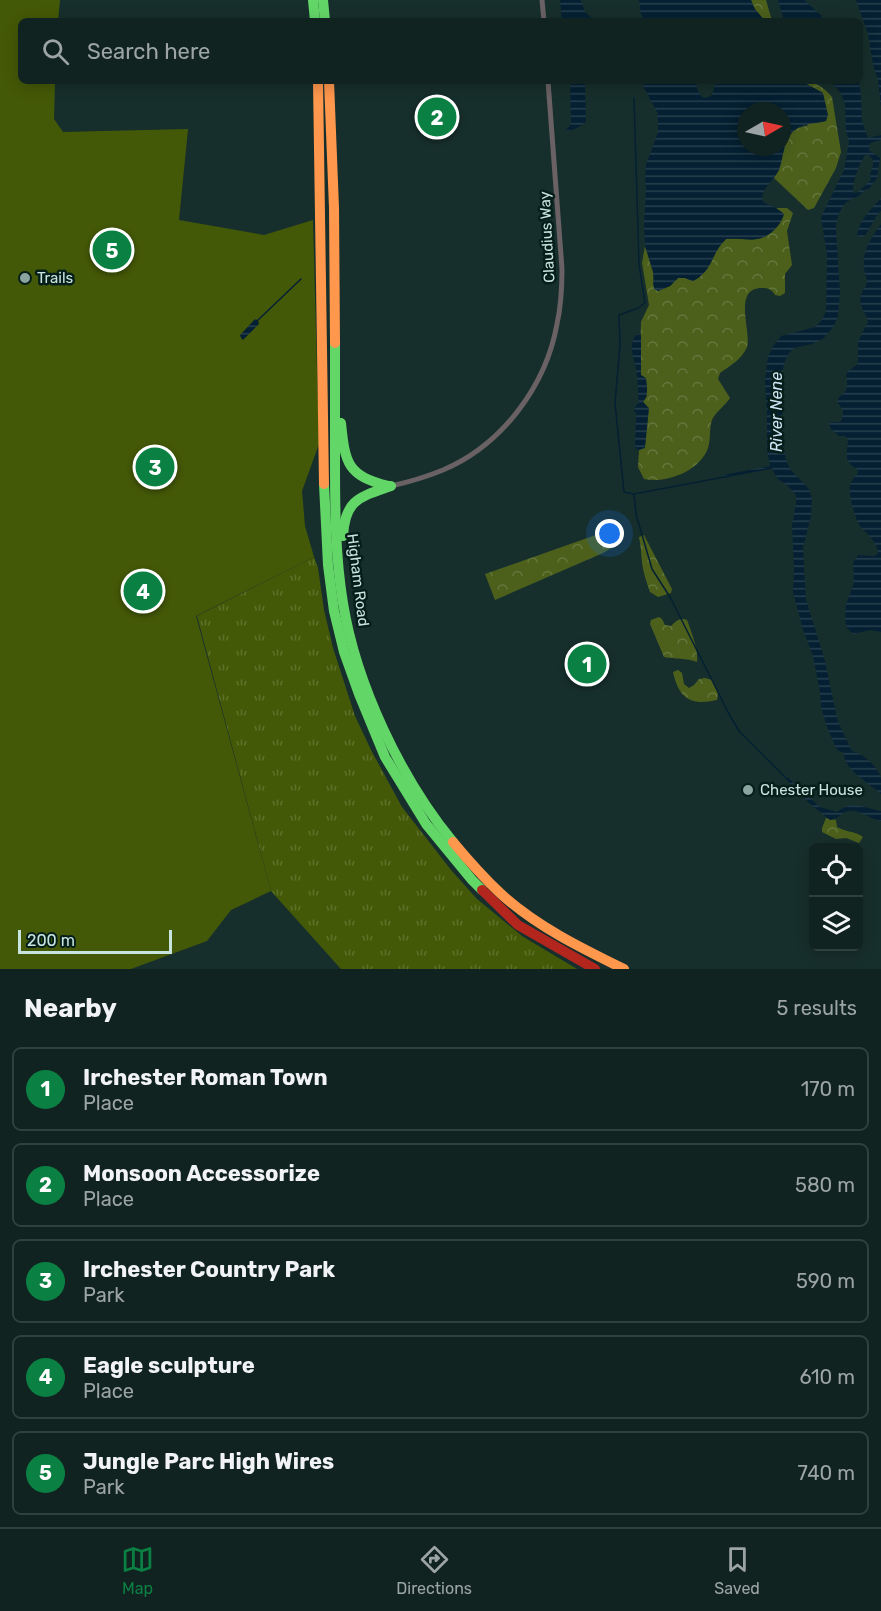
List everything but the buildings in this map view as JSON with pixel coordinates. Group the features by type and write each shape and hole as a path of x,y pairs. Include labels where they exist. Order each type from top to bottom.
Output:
{"highway":[{"path":"313,0 315,18"},
{"path":"323,0 325,18"},
{"name":"Higham Road","path":"318,84 325,522 334,611 344,652 385,757 426,824 472,880 518,925 595,969"},
{"name":"Higham Road","path":"329,84 335,242 336,521 339,574 348,629 357,663 382,725 415,787 454,844 500,893 525,913 569,942 624,969"},
{"path":"334,360 345,456 352,469 361,477 391,486"},
{"path":"348,629 343,520 349,507 359,498 391,486"}],"street":[{"path":"542,0 544,18"},
{"name":"Claudius Way","path":"391,486 445,469 476,451 503,429 537,383 550,353 557,324 562,269 548,84"}],"green space":[{"path":"0,0 60,0 58,18 18,18 18,84 55,84 54,119 63,132 188,129 179,220 264,235 313,220 319,444 302,491 305,526 314,557 196,616 271,891 231,910 207,941 131,969 0,969"},
{"path":"751,0 766,0 771,18 761,18 754,9"},
{"path":"806,84 815,84 826,90 832,97 841,152 836,168 814,208 808,210 774,178 781,156 791,156 791,134 799,128 807,126 823,93"},
{"path":"776,208 787,208 793,213 787,231 792,265 785,274 785,293 780,296 775,295 771,290 764,288 754,289 748,294 745,302 747,347 739,359 720,373 718,379 730,398 712,420 709,445 704,456 698,463 681,474 662,479 644,479 638,467 639,450 645,447 646,405 643,402 647,396 640,361 641,322 649,305 642,263 645,246 654,276 653,285 658,291 670,286 678,278 693,281 705,272 726,239 757,239 774,230 780,223 783,213"},
{"path":"610,530 615,546 495,600 485,574"},
{"path":"644,535 672,589 671,593 658,597 650,592 643,570 639,537"},
{"path":"314,557 333,648 355,716 402,807 451,870 477,899 522,936 577,969 341,969 271,891 197,616"},
{"path":"659,617 665,625 671,626 680,619 687,620 696,647 697,662 664,657 650,624 651,620"},
{"path":"678,670 682,673 684,684 689,688 699,679 712,680 718,693 717,700 700,702 688,698 679,689 676,681 673,672"},
{"path":"826,818 836,820 837,827 840,829 863,837 859,843 846,838 836,839 822,832"}],"water":[{"path":"560,0 581,0 585,12 592,18 562,18"},
{"path":"639,0 751,0 762,18 643,18"},
{"path":"778,0 804,0 822,16 822,18 783,18"},
{"path":"856,0 881,0 881,108 878,80"},
{"path":"570,84 585,84 586,122 571,130 566,130 571,124"},
{"path":"643,84 697,84 700,95 704,98 712,95 715,84 806,84 823,93 828,115 826,121 805,125 791,133 791,102 737,102 737,156 782,156 779,170 762,198 763,202 784,214 776,228 768,235 757,239 726,239 700,277 693,281 678,278 670,286 658,291 654,289 653,270 645,246 644,224 646,165 658,132 657,112"},
{"name":"River Nene","path":"833,84 859,84 862,121 868,138 881,135 881,140 870,143 869,150 880,158 877,178 869,189 847,202 838,217 836,229 840,292 838,316 834,326 823,339 794,348 784,363 781,384 784,450 790,469 809,489 812,500 811,516 803,548 806,600 824,657 838,722 852,751 865,758 879,774 881,794 852,770 847,764 844,753 837,750 821,707 813,656 793,592 792,525 796,495 778,479 771,468 723,477 723,475 770,466 767,449 765,381 768,357 781,336 815,327 822,320 826,311 827,255 821,217 844,170 849,142 846,131 845,104 840,92","holes":["867,154 873,161 871,180 858,192 853,193 855,178 862,161"]},
{"path":"881,198 881,211 865,236 859,237 858,229 863,219"},
{"path":"881,224 881,632 870,630 853,634 847,628 845,620 846,605 854,582 853,563 858,555 874,556 878,553 874,542 858,523 852,506 850,485 858,473 848,460 848,439 845,436 839,436 829,425 831,422 840,422 842,419 843,411 837,401 847,388 847,372 858,364 858,341 868,322 861,306 861,295 867,282 864,256"},
{"path":"255,319 259,324 243,340 240,335"},
{"path":"637,334 641,335 641,375 646,378 647,387 643,402 649,408 645,448 639,450 635,448 636,413 634,411 639,403 632,346"},
{"path":"786,776 820,807 837,812 848,806 864,807 881,811 881,821 852,811 830,820 809,803 784,777"}],"waterway":[{"path":"634,98 639,264 645,303 619,315 620,345 615,403 624,492 634,494 772,468"},
{"path":"258,320 301,279"},
{"path":"634,495 636,514 652,569 670,597 728,712 739,731 785,777"}],"traffic: fast":[{"path":"313,0 315,18"},
{"path":"323,0 325,18"},
{"path":"335,343 336,530 340,585 349,634 358,666 383,729 416,789 453,842"},
{"path":"341,423 344,448 351,466 364,478 389,486"},
{"path":"324,484 328,565 334,611 344,652 359,694 385,757 426,824 482,890"},
{"path":"343,536 347,514 356,501 391,486"}],"traffic: slow":[{"path":"318,84 324,484"},
{"path":"329,84 334,208 335,343"},
{"path":"453,842 494,887 514,905 544,926 624,969"}],"traffic: jam":[{"path":"482,890 518,925 595,969"}],"place":[{"name":"Monsoon Accessorize","path":"437,117"},
{"name":"Jungle Parc High Wires","path":"112,250"},
{"name":"Trails","path":"25,278"},
{"name":"Irchester Country Park","path":"155,467"},
{"name":"Eagle sculpture","path":"143,591"},
{"name":"Irchester Roman Town","path":"587,664"},
{"name":"Chester House","path":"748,790"}]}
